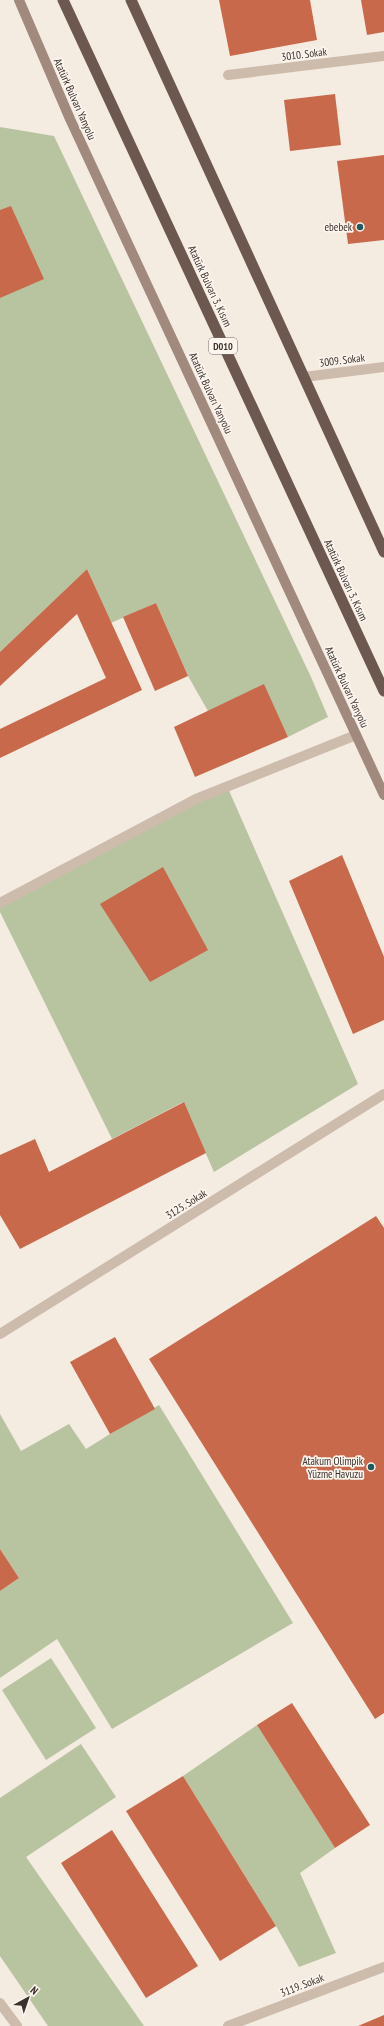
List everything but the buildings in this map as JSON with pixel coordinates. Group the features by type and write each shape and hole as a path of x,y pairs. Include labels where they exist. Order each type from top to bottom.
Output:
{"highway":[{"name":"Atatürk Bulvarı 3. Kısım","path":"63,0 384,691"},
{"path":"131,0 384,552"}],"main road":[{"name":"Atatürk Bulvarı Yanyolu","path":"19,0 70,119 384,795"}],"street":[{"name":"3010. Sokak","path":"228,75 384,56"},
{"name":"3009. Sokak","path":"304,377 384,367"},
{"path":"0,903 196,799 356,734"},
{"name":"3125. Sokak","path":"0,1334 384,1094"},
{"name":"3119. Sokak","path":"228,2026 384,1967"},
{"path":"0,2003 17,2026"}],"green space":[{"path":"0,127 54,136 311,677 328,717 288,737 264,685 208,711 188,676 156,603 111,623 87,569 0,652"},
{"path":"227,786 358,1084 214,1172 183,1102 112,1139 0,912 0,903"},
{"path":"159,1405 293,1623 112,1729 57,1639 0,1678 0,1591 19,1578 0,1549 0,1414 21,1451 69,1424 86,1449"},
{"path":"51,1658 96,1728 46,1760 2,1690"},
{"path":"257,1725 335,1848 300,1873 336,1953 299,1967 276,1926 183,1776"},
{"path":"81,1744 116,1797 26,1857 144,2026 48,2026 0,1956 0,1798"}],"place":[{"name":"ebebek","path":"360,227"},
{"name":"Atakum Olimpik Yüzme Havuzu","path":"371,1467"}]}
